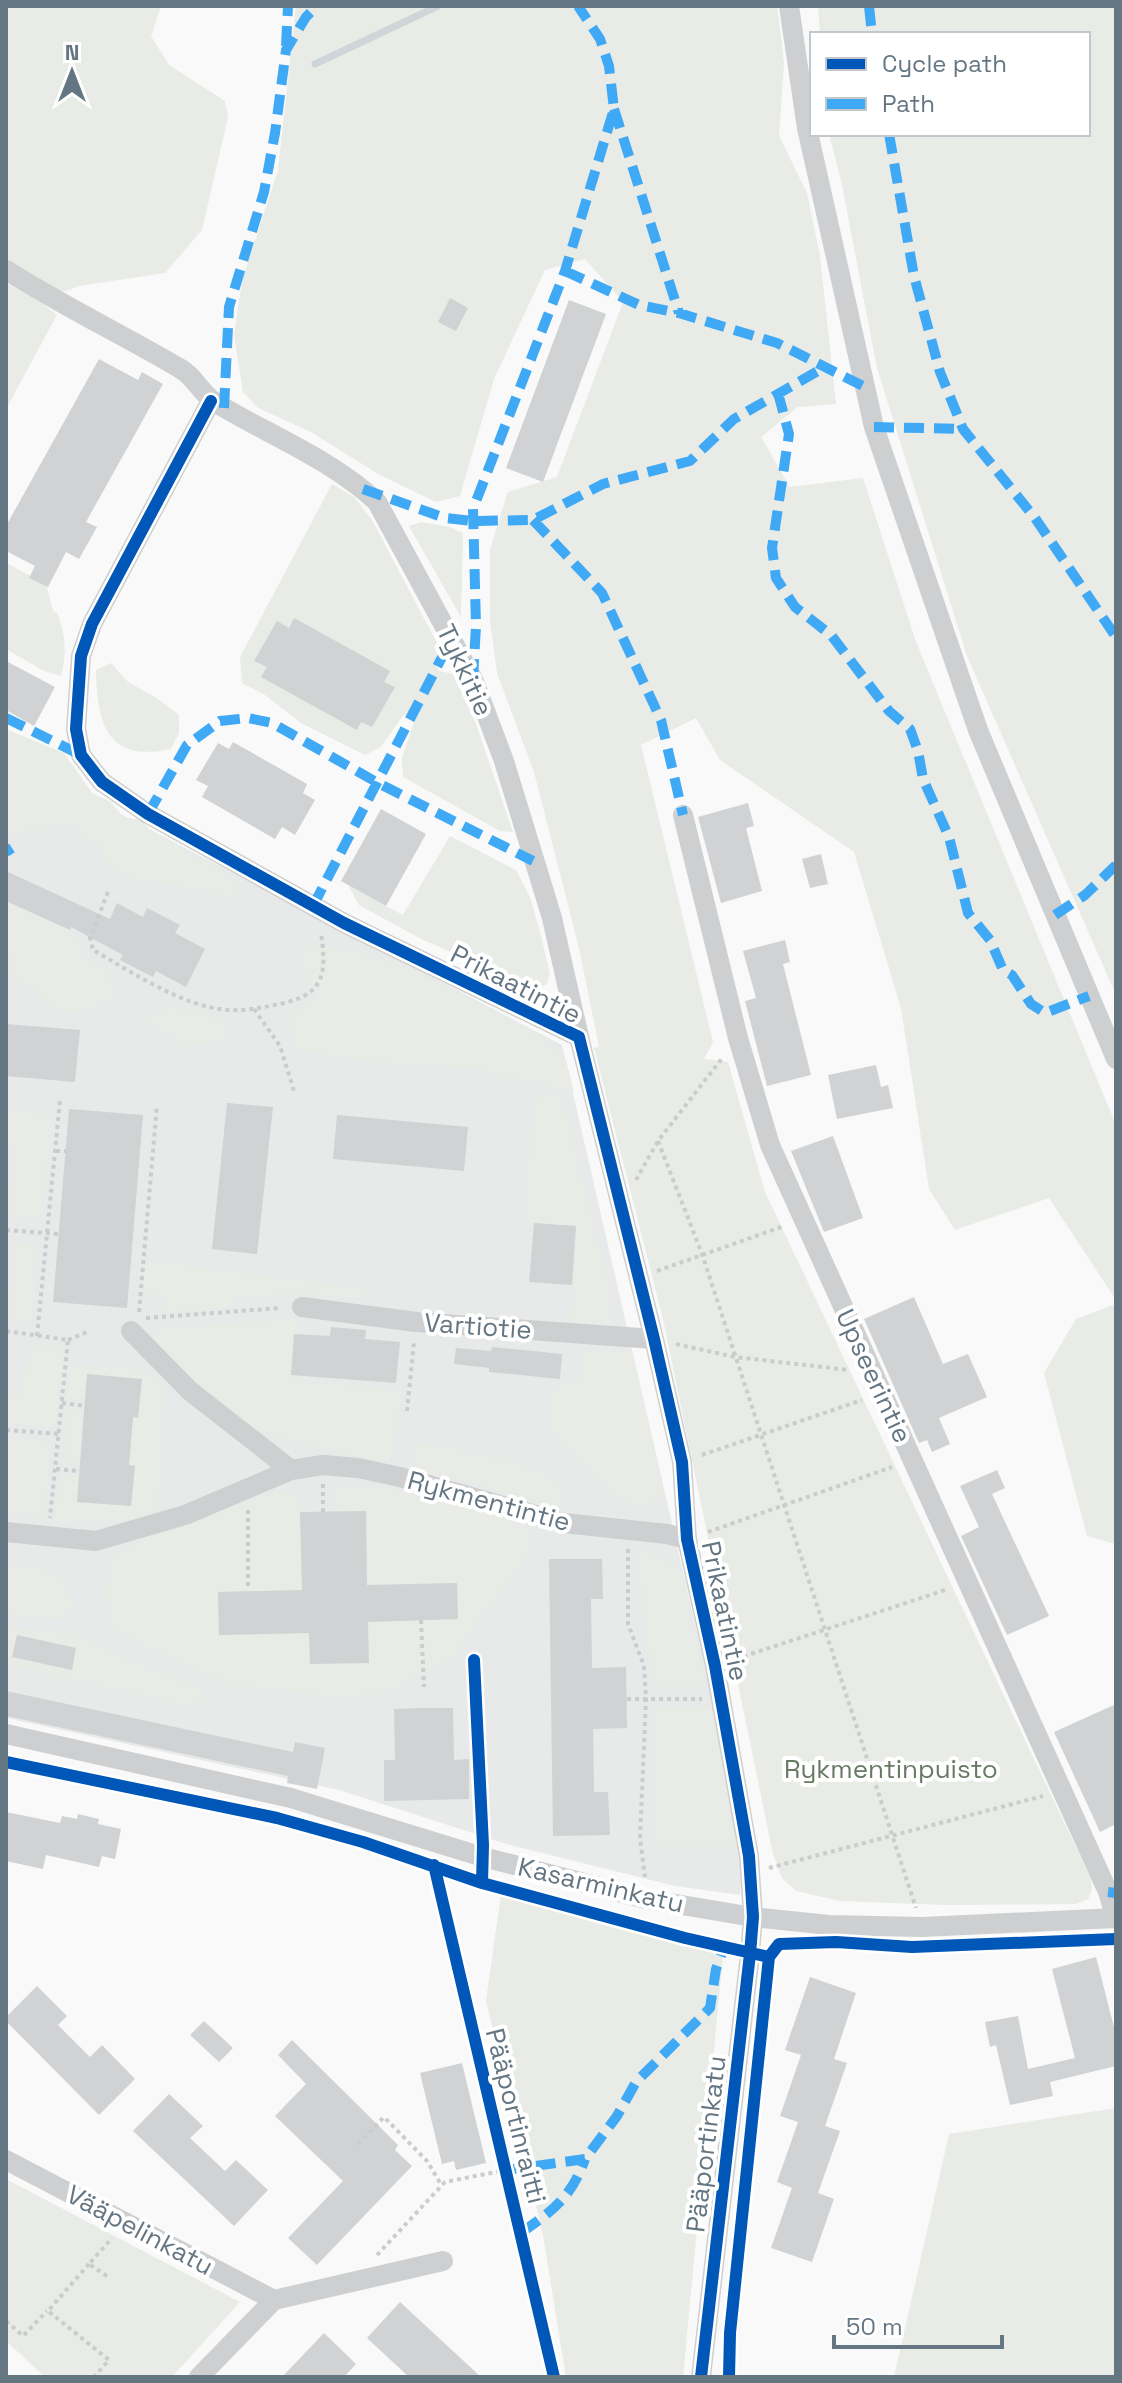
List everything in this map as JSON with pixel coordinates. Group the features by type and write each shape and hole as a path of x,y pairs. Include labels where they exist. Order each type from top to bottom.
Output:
{"street":[{"path":"789,6 807,128 874,427 978,730 1116,1059"},
{"path":"6,270 58,303 185,371 211,401"},
{"name":"Prikaatintie","path":"211,401 92,624 81,656 76,729 81,755 102,782 148,814 344,923 579,1037 682,1462 687,1539 715,1666 751,1869 753,1917"},
{"name":"Tykkitie","path":"211,401 307,453 363,489 377,502 473,679 499,747 552,918 579,1037"},
{"name":"Upseerintie","path":"683,815 738,1038 770,1145 1108,1892 1116,1918"},
{"name":"Vartiotie","path":"302,1307 416,1322 654,1339"},
{"path":"131,1331 190,1391 291,1470"},
{"name":"Rykmentintie","path":"6,1532 96,1541 185,1515 291,1470 323,1465 358,1468 400,1477 564,1523 687,1539"},
{"name":"Kasarminkatu","path":"6,1734 291,1798 483,1857 646,1899 753,1917 829,1925 922,1927 1116,1918"},
{"name":"Pääportinkatu","path":"701,2377 753,1917"},
{"name":"Vääpelinkatu","path":"6,2160 274,2300"},
{"path":"199,2377 274,2300 443,2261"}],"path":[{"path":"108,892 90,938 93,950 179,997 226,1010 254,1009 293,1000 311,992 323,976 321,930"},
{"path":"254,1009 280,1046 294,1091"},
{"path":"622,1207 658,1141 738,1038"},
{"path":"37,1336 60,1100"},
{"path":"157,1105 138,1318 302,1307"},
{"path":"658,1141 702,1254 922,1927"},
{"path":"56,1151 66,1151"},
{"path":"639,1277 802,1220"},
{"path":"6,1230 58,1234"},
{"path":"407,1411 416,1322"},
{"path":"6,1331 68,1340 87,1332"},
{"path":"654,1339 735,1357 872,1373"},
{"path":"48,1537 68,1340"},
{"path":"702,1455 882,1393"},
{"path":"62,1403 85,1406"},
{"path":"6,1430 59,1434"},
{"path":"687,1539 912,1460"},
{"path":"56,1469 79,1471"},
{"path":"248,1487 248,1586"},
{"path":"628,1531 628,1624 644,1666 646,1699 640,1838 644,1856"},
{"path":"715,1666 968,1583"},
{"path":"421,1620 424,1687"},
{"path":"627,1699 721,1699"},
{"path":"751,1869 787,1865 1062,1790"},
{"path":"358,2144 384,2117 427,2161 442,2186"},
{"path":"350,2283 445,2182 508,2176"},
{"path":"6,2321 23,2336 114,2236"},
{"path":"89,2264 107,2276"},
{"path":"48,2311 109,2360 94,2377"}],"shaded area":[{"path":"6,784 65,785 562,1045 745,1841 740,1895 675,1886 510,1845 339,1790 6,1718"}],"green space":[{"path":"6,6 161,6 151,36 169,65 225,101 228,117 202,230 165,273 79,286 57,294 6,259"},
{"name":"Rykmentinpuisto","path":"296,6 777,6 784,63 779,136 807,193 820,256 836,404 798,407 761,437 790,487 863,478 916,642 1116,1125 1116,1300 1049,1198 955,1230 929,1189 901,1008 854,852 720,760 696,718 641,745 713,1042 704,1059 728,1062 765,1192 1091,1879 1092,1890 1088,1899 1076,1904 946,1905 840,1901 796,1891 782,1878 773,1854 663,1319 594,1048 599,1047 579,948 534,772 497,673 490,621 490,549 508,492 557,477 623,302 585,259 545,270 494,379 460,496 436,502 378,474 311,432 258,408 243,392 234,335 242,281 278,170"},
{"path":"818,6 1116,6 1116,995 967,656 877,368 842,185 830,136 1090,136 1090,32 820,32"},
{"path":"6,283 57,315 6,409"},
{"path":"332,484 354,497 372,520 438,645 435,664 439,671 453,674 476,724 513,832 500,831 403,777 402,757 414,722 404,714 381,747 365,755 301,723 265,695 242,683 240,657"},
{"path":"421,522 450,527 463,533 461,617 409,526"},
{"path":"6,563 46,584 64,637 61,676 44,671 6,649"},
{"path":"111,663 128,682 179,715 179,733 171,749 149,752 132,750 110,735 99,707 96,670"},
{"path":"6,729 64,753 92,793 111,802 123,817 141,820 154,834 172,841 190,858 206,862 230,875 236,883 231,896 123,878 104,859 103,847 84,838 77,826 56,823 42,830 6,833"},
{"path":"450,836 516,870 530,897 541,936 550,974 546,985 533,988 421,939 359,905 348,885 403,915"},
{"path":"6,903 63,924 76,937 84,958 102,968 109,976 113,997 86,1010 71,1012 43,1002 38,986 20,984 9,971 12,959 6,953"},
{"path":"304,946 345,949 407,967 534,1034 566,1060 574,1092 482,1070 367,1061 297,1050 290,1017 320,996 299,956"},
{"path":"170,1008 203,1011 229,1028 226,1039 181,1046 146,1018"},
{"path":"538,1091 562,1095 610,1294 611,1325 569,1322 576,1226 534,1223 522,1217"},
{"path":"6,1110 52,1115 40,1220 9,1216 17,1146 6,1144"},
{"path":"16,1244 38,1246 32,1321 10,1319"},
{"path":"144,1260 365,1289 366,1300 306,1293 233,1297 231,1307 167,1312 167,1295 143,1294"},
{"path":"1116,1304 1116,1544 1087,1536 1044,1373 1076,1319"},
{"path":"299,1319 292,1380 402,1390 390,1464 252,1431 155,1348 154,1333 160,1328"},
{"path":"28,1345 63,1348 55,1428 6,1423 6,1396 23,1397"},
{"path":"583,1349 632,1353 664,1493 647,1503 627,1503 551,1433 550,1389 582,1377"},
{"path":"72,1364 135,1370 147,1373 167,1387 157,1512 128,1520 63,1523 55,1516 60,1474 79,1476 77,1502 131,1506 135,1466 129,1465 133,1417 138,1417 85,1400 68,1399"},
{"path":"69,1410 83,1410 79,1464 65,1463"},
{"path":"6,1437 51,1442 44,1517 6,1513"},
{"path":"422,1442 536,1468 566,1494 566,1501 558,1507 423,1470 415,1464 412,1456"},
{"path":"335,1485 390,1489 494,1515 529,1529 533,1546 453,1656 384,1694 332,1696 232,1684 140,1645 111,1622 105,1594 108,1566 121,1550 262,1495 292,1491 299,1510 334,1509"},
{"path":"641,1549 681,1570 706,1687 652,1686 636,1553"},
{"path":"6,1565 37,1568 55,1574 67,1588 72,1603 69,1613 62,1620 6,1614"},
{"path":"6,1627 70,1634 200,1690 204,1699 191,1706 6,1664"},
{"path":"713,1707 736,1847 654,1845 654,1708"},
{"path":"501,1894 723,1955 683,2377 566,2377 543,2235 486,2001"},
{"path":"1116,2108 1116,2377 894,2377 949,2134"},
{"path":"6,2179 240,2302 172,2377 45,2377 6,2341"}],"building":[{"path":"450,298 468,308 456,331 438,322"},
{"path":"569,300 606,314 543,482 506,468"},
{"path":"99,359 138,380 142,372 163,384 86,522 97,527 79,559 66,552 48,587 29,578 35,566 6,551 6,526"},
{"path":"294,618 390,671 384,682 395,687 372,727 361,722 357,730 261,677 267,667 254,661 277,621 289,628"},
{"path":"6,661 55,687 34,726 6,710"},
{"path":"233,742 307,784 303,793 315,800 295,835 282,827 275,839 202,797 208,786 196,780 218,743 229,749"},
{"path":"748,803 754,826 746,828 762,891 721,903 698,817"},
{"path":"381,809 426,834 386,906 341,881"},
{"path":"821,854 828,884 810,888 802,859"},
{"path":"6,871 110,919 117,903 143,917 147,908 180,925 175,933 205,949 186,987 156,971 153,977 120,960 123,955 71,927 70,930 6,901"},
{"path":"785,940 790,962 783,964 811,1075 767,1086 745,1001 756,998 743,951"},
{"path":"6,1024 80,1030 75,1082 6,1076"},
{"path":"876,1065 881,1087 888,1085 893,1108 837,1119 828,1075"},
{"path":"227,1103 273,1107 257,1254 212,1249"},
{"path":"69,1109 143,1115 127,1308 53,1302"},
{"path":"337,1115 468,1127 464,1171 333,1159"},
{"path":"833,1136 863,1218 824,1232 791,1151"},
{"path":"534,1223 576,1226 572,1285 529,1282"},
{"path":"914,1297 943,1364 968,1354 987,1397 939,1418 950,1444 932,1452 927,1440 919,1443 864,1319"},
{"path":"331,1327 366,1330 365,1339 400,1342 396,1383 291,1375 294,1334 330,1336"},
{"path":"492,1347 562,1354 560,1379 489,1372 489,1368 454,1364 456,1348 491,1351"},
{"path":"87,1374 142,1379 138,1418 133,1417 129,1465 135,1466 131,1506 77,1502"},
{"path":"997,1470 1005,1488 992,1494 1049,1616 1007,1635 961,1536 979,1527 960,1486"},
{"path":"366,1511 367,1585 457,1583 458,1619 368,1622 369,1663 310,1664 309,1633 219,1635 218,1592 302,1590 300,1512"},
{"path":"549,1559 602,1559 603,1599 591,1599 592,1668 626,1667 627,1728 593,1729 594,1792 608,1792 610,1835 553,1836"},
{"path":"17,1635 76,1648 72,1670 12,1657"},
{"path":"6,1691 293,1752 295,1742 325,1748 317,1789 287,1783 288,1776 6,1716"},
{"path":"1116,1704 1116,1824 1100,1832 1054,1732"},
{"path":"453,1708 454,1760 469,1759 469,1799 384,1801 384,1760 395,1760 394,1709"},
{"path":"6,1812 60,1823 62,1816 77,1819 78,1814 99,1819 98,1824 121,1829 115,1859 102,1856 99,1867 46,1855 43,1869 6,1861"},
{"path":"1096,1957 1116,2035 1116,2066 1050,2082 1053,2096 1010,2105 996,2045 990,2047 985,2022 1018,2016 1028,2069 1075,2058 1052,1969"},
{"path":"810,1977 856,1993 834,2059 847,2063 825,2126 840,2131 818,2193 834,2199 812,2262 771,2248 792,2188 777,2182 798,2122 780,2116 801,2055 785,2050"},
{"path":"37,1986 67,2016 58,2025 90,2057 102,2045 135,2079 99,2115 6,2021 6,2017"},
{"path":"204,2021 233,2048 219,2062 190,2035"},
{"path":"292,2040 398,2145 395,2150 412,2166 317,2265 288,2238 343,2181 275,2116 306,2084 278,2055"},
{"path":"462,2063 486,2163 456,2170 454,2161 442,2164 420,2073"},
{"path":"169,2094 203,2126 190,2138 225,2171 236,2160 268,2190 234,2226 133,2131"},
{"path":"400,2302 481,2377 409,2377 367,2338"},
{"path":"324,2333 356,2364 344,2377 282,2377"}],"waterway":[{"path":"315,64 438,6"}],"marked path":[{"path":"286,46 288,6"},
{"path":"224,408 229,307 264,192 286,50 306,17 317,6"},
{"path":"473,679 476,626 473,509 565,271 614,109 609,66 600,39 578,6"},
{"path":"869,6 872,32"},
{"path":"614,109 679,313"},
{"path":"889,136 914,276 940,372 963,429 1035,518 1116,637"},
{"path":"565,271 639,305 679,313 777,343 863,386"},
{"path":"363,489 445,518 533,520 603,484 690,461 734,419 825,367"},
{"path":"778,393 789,434 772,548 776,578 795,607 831,635 889,711 910,729 923,779 949,837 968,913 990,940 1003,970 1012,975 1031,1004 1045,1013 1089,996"},
{"path":"874,427 963,429"},
{"path":"533,520 602,593 661,720 683,815"},
{"path":"313,906 452,638"},
{"path":"6,718 81,755"},
{"path":"148,814 187,745 220,721 248,718 272,723 378,783 533,861"},
{"path":"6,852 12,848"},
{"path":"1055,915 1085,895 1116,865"},
{"path":"1108,1892 1116,1893"},
{"path":"506,2170 585,2159 617,2116 636,2082 710,2008 716,1969 724,1948"},
{"path":"522,2232 544,2217 568,2193 585,2159"}],"cycle path":[{"path":"211,401 92,624 81,656 76,729 81,755 102,782 148,814 344,923 579,1037 682,1462 687,1539 715,1666 749,1856 753,1917 750,1954 701,2377"},
{"path":"474,1660 482,1883"},
{"path":"6,1762 277,1818 363,1842 482,1883 685,1938 769,1957"},
{"name":"Pääportinraitti","path":"434,1865 554,2377"},
{"path":"729,2377 730,2333 769,1957 779,1944 836,1942 912,1947 1116,1939"}]}
